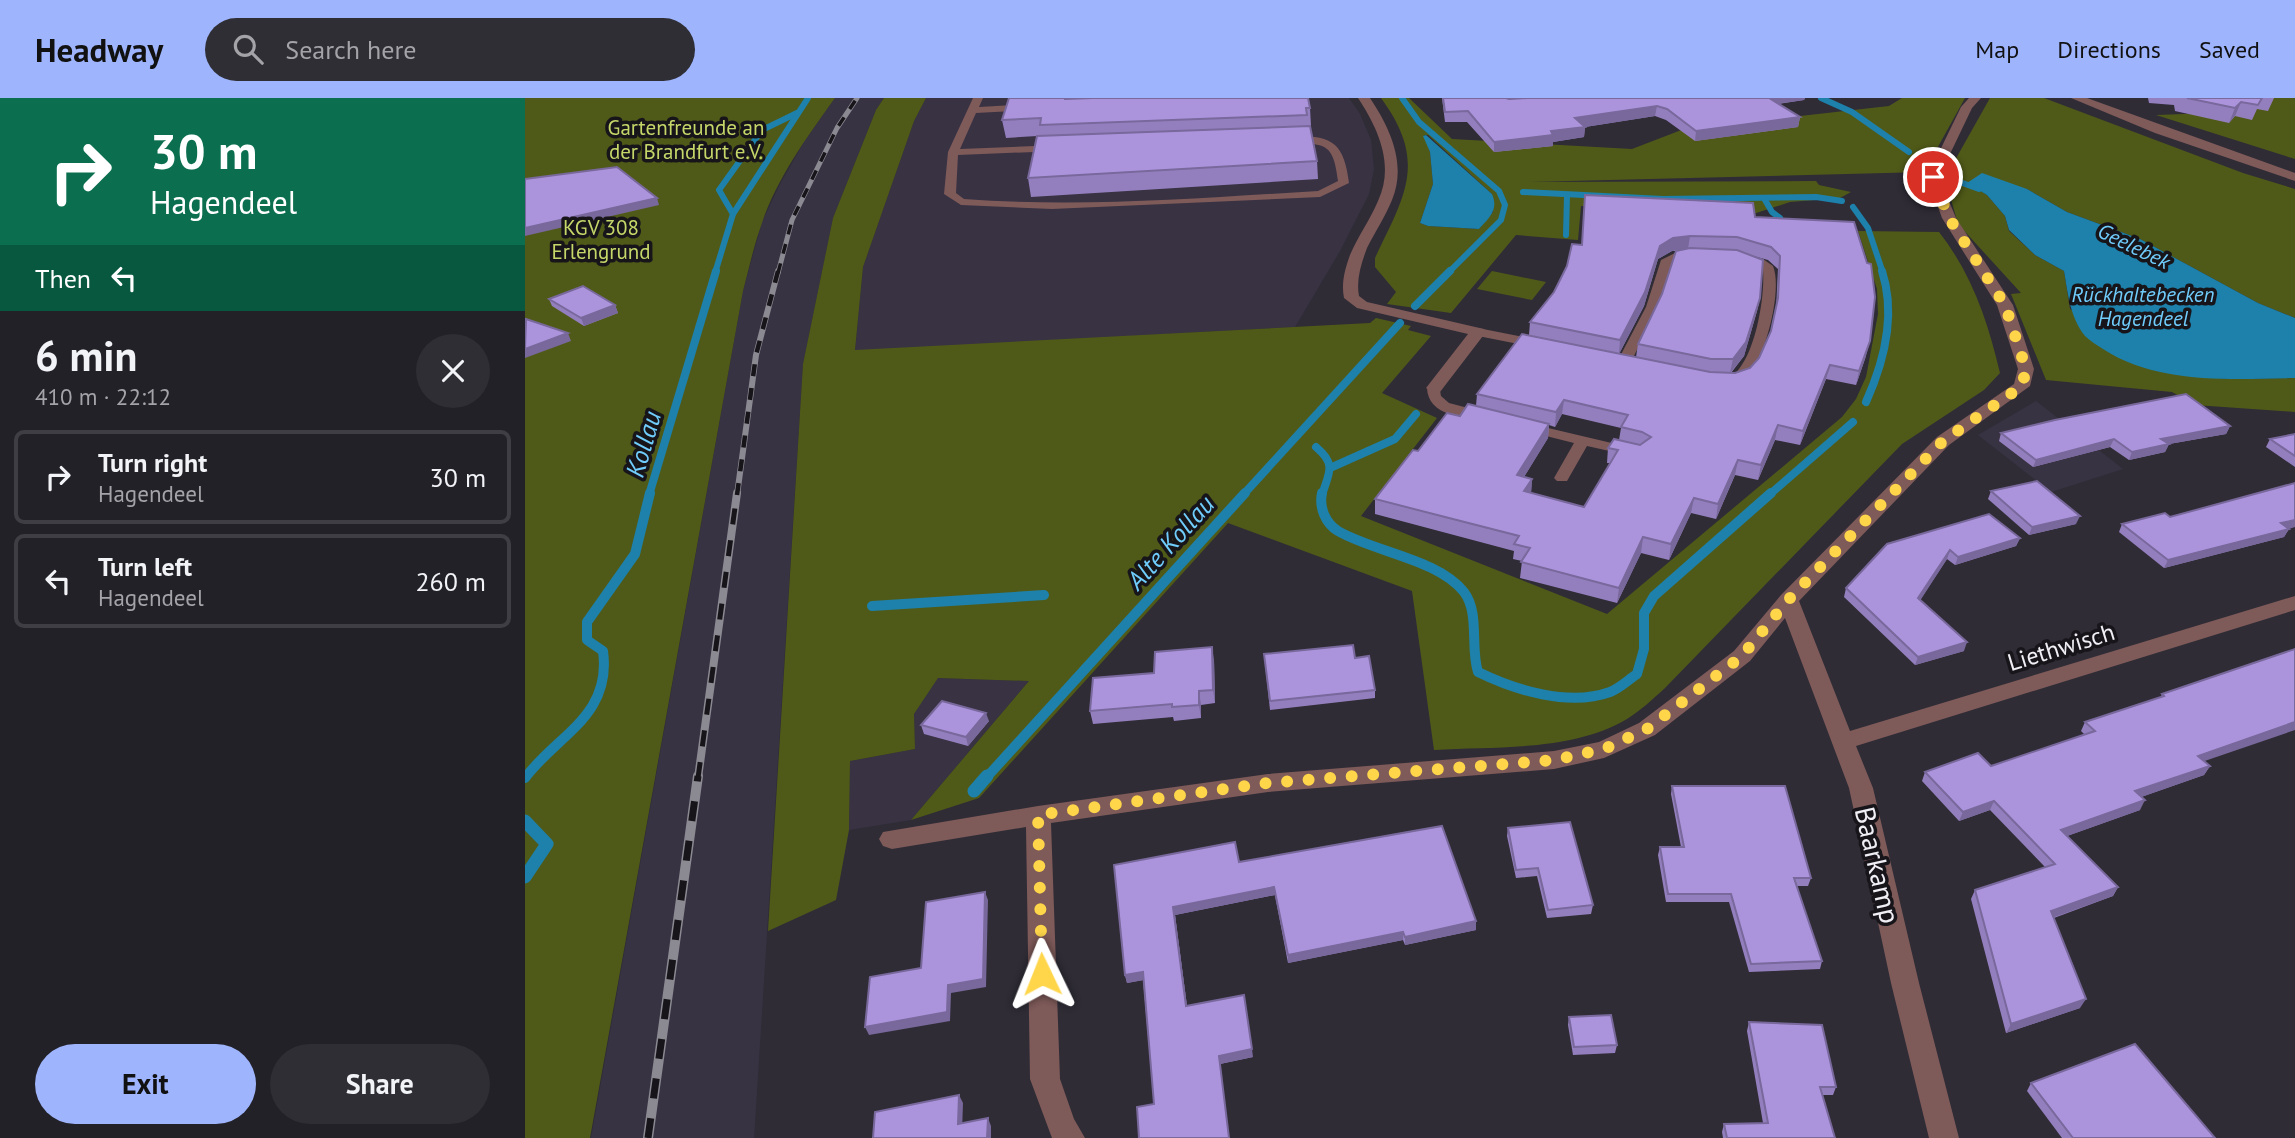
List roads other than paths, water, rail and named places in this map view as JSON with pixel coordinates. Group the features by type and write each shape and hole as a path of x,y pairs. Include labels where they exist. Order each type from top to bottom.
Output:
{"street":[{"path":"1364,98 1375,113 1387,139 1392,169 1388,195 1358,254 1349,290 1352,298 1378,310 1478,331 1434,388"},
{"path":"892,839 1038,815 1268,783 1554,760 1604,749 1647,729 1742,656 1788,600 1943,441 2022,386 2026,369 2005,305 1949,218 1933,177 1967,107 1975,98"},
{"path":"2077,98 2170,134 2295,177"},
{"name":"Baarkamp","path":"1788,600 1861,788 1905,983 1944,1138"},
{"name":"Liethwisch","path":"1842,743 2295,603"},
{"path":"1038,815 1045,1079 1062,1127 1070,1138"}],"lane":[{"path":"978,98 953,152 950,194 961,202 1052,206 1265,197 1320,194 1343,183 1342,163 1335,148 1321,138 1280,140"},
{"path":"972,110 1038,107"},
{"path":"953,152 1076,147"},
{"path":"1624,362 1653,307 1667,260 1686,255 1751,260 1769,269 1767,306 1759,338 1745,373 1737,379 1716,381"},
{"path":"1478,331 1557,348"},
{"path":"1434,388 1436,400 1444,406 1639,453"},
{"path":"1562,478 1583,440"}],"water":[{"path":"1426,135 1492,194 1494,209 1479,229 1428,226 1420,223 1433,184 1430,152 1423,136"},
{"name":"Rückhaltebecken Hagendeel","path":"1982,173 2027,189 2067,212 2140,239 2258,303 2295,318 2295,378 2221,379 2171,374 2124,361 2096,344 2085,336 2076,321 2070,305 2064,271 2035,255 2009,230 2005,216 1987,195 1967,183"}],"waterway":[{"name":"Kollau","path":"733,214 808,98"},
{"name":"Alte Kollau","path":"1402,98 1419,122 1499,191 1505,205 1501,220 1415,306"},
{"name":"Geelebek","path":"1821,98 1852,112 1909,152"},
{"path":"733,214 719,190 762,130 797,113"},
{"name":"Geelebek","path":"1946,177 1979,189"},
{"path":"1523,192 1663,199 1816,197 1842,201"},
{"path":"1566,235 1567,196"},
{"path":"1765,200 1772,212 1780,218"},
{"path":"1853,207 1868,228 1883,273"},
{"name":"Kollau","path":"715,273 733,214"},
{"name":"Kollau","path":"649,495 716,271"},
{"path":"1866,402 1878,371 1886,338 1888,304 1882,271"},
{"name":"Alte Kollau","path":"1243,495 1400,323"},
{"path":"1330,468 1395,439 1416,414"},
{"path":"1769,495 1853,422"},
{"path":"1316,447 1329,464 1329,474 1322,495"},
{"name":"Kollau","path":"525,778 579,723 599,692 604,673 603,651 587,640 587,622 635,554 650,493"},
{"name":"Alte Kollau","path":"986,778 1245,493"},
{"path":"1322,493 1324,514 1338,531 1422,564 1453,581 1464,592 1472,610 1478,672 1525,690 1577,698 1610,692 1637,674 1644,649 1644,613 1654,596 1771,493"},
{"path":"872,606 1044,595"},
{"name":"Alte Kollau","path":"974,791 987,776"},
{"name":"Kollau","path":"525,821 547,844 525,877"}],"railway":[{"path":"778,273 792,220 837,128 857,98"},
{"path":"737,495 756,355 778,271"},
{"path":"698,778 737,493"},
{"path":"648,1138 698,776"}],"park label":[{"name":"Gartenfreunde an der Brandfurt e.V.","path":"686,139"},
{"name":"KGV 308 Erlengrund","path":"601,239"}]}
